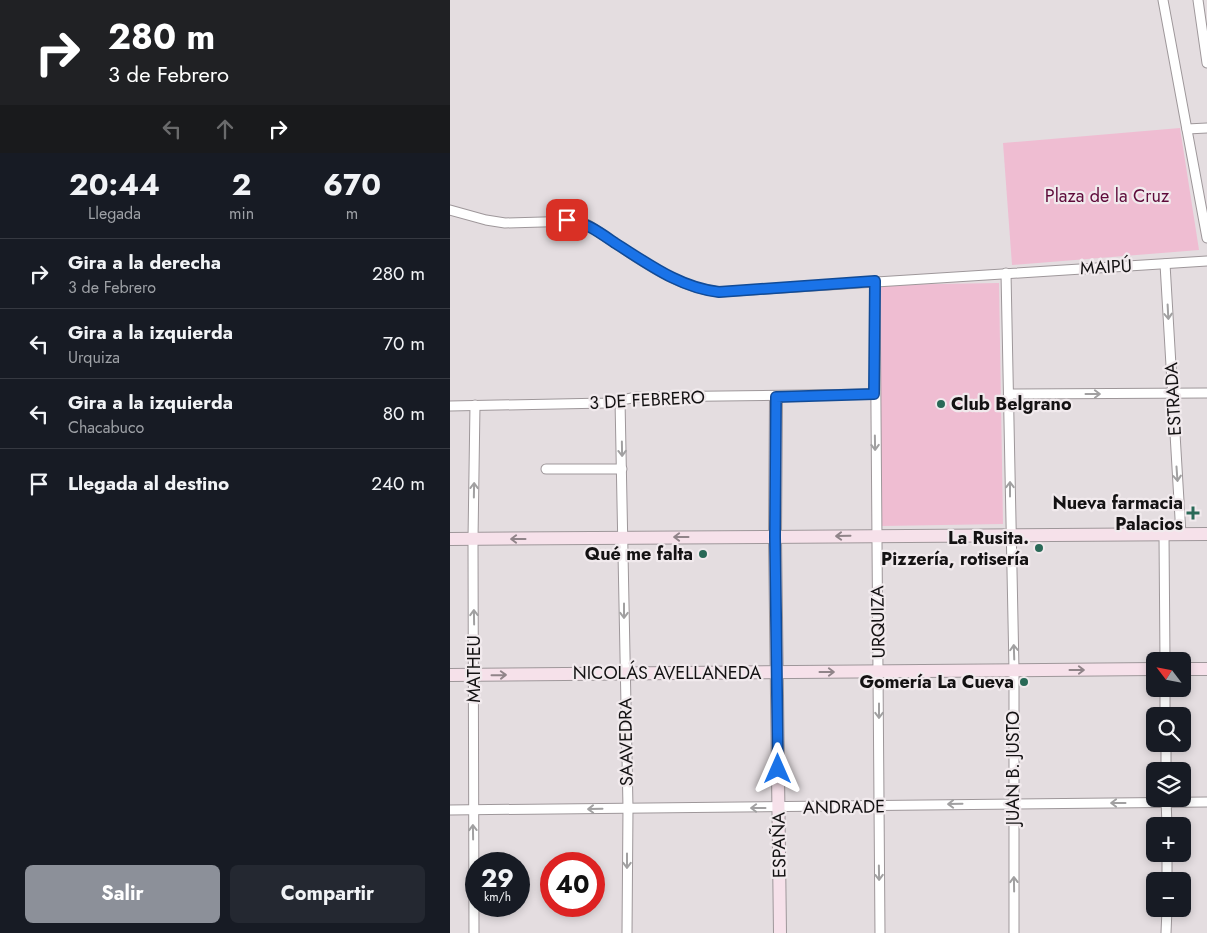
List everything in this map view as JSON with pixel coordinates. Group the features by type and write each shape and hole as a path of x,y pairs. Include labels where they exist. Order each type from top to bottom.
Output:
{"street":[{"path":"1163,0 1207,238"},
{"path":"1198,0 1207,63"},
{"path":"1187,129 1207,128"},
{"name":"MAIPÚ","path":"450,210 505,223 578,221 588,225 679,281 706,291 1207,261"},
{"name":"ESTRADA","path":"1166,264 1181,534"},
{"name":"JUAN B. JUSTO","path":"1006,273 1010,394 1010,535 1014,670 1014,933"},
{"name":"URQUIZA","path":"875,281 874,394 880,933"},
{"name":"3 DE FEBRERO","path":"450,406 606,403 637,397 776,397 874,394"},
{"path":"1010,394 1207,394"},
{"name":"ESPAÑA","path":"776,397 775,537 780,933"},
{"name":"SAAVEDRA","path":"620,400 628,808 627,933"},
{"name":"MATHEU","path":"474,933 475,675 473,539 475,405"},
{"path":"546,470 622,469"},
{"path":"450,539 1207,534"},
{"path":"1164,535 1164,652"},
{"name":"NICOLÁS AVELLANEDA","path":"450,675 624,672 778,673 1146,669"},
{"path":"1191,669 1207,669"},
{"name":"ANDRADE","path":"450,810 778,808 1146,801"},
{"name":"ANDRADE","path":"1191,802 1207,802"},
{"path":"1166,917 1166,933"}],"green space":[{"name":"Plaza de la Cruz","path":"1180,128 1199,250 1012,265 1003,143"},
{"name":"Club Belgrano","path":"999,283 1003,524 882,526 878,285"}],"place":[{"name":"Club Belgrano","path":"941,404"},
{"name":"Nueva farmacia Palacios","path":"1193,513"},
{"name":"La Rusita. Pizzería, rotisería","path":"1039,548"},
{"name":"Qué me falta","path":"703,554"},
{"name":"Gomería La Cueva","path":"1024,682"}],"route":[{"path":"567,220 578,221 588,225 642,260 679,281 706,291 719,292 875,281 874,394 776,397 775,537 778,769"}]}
